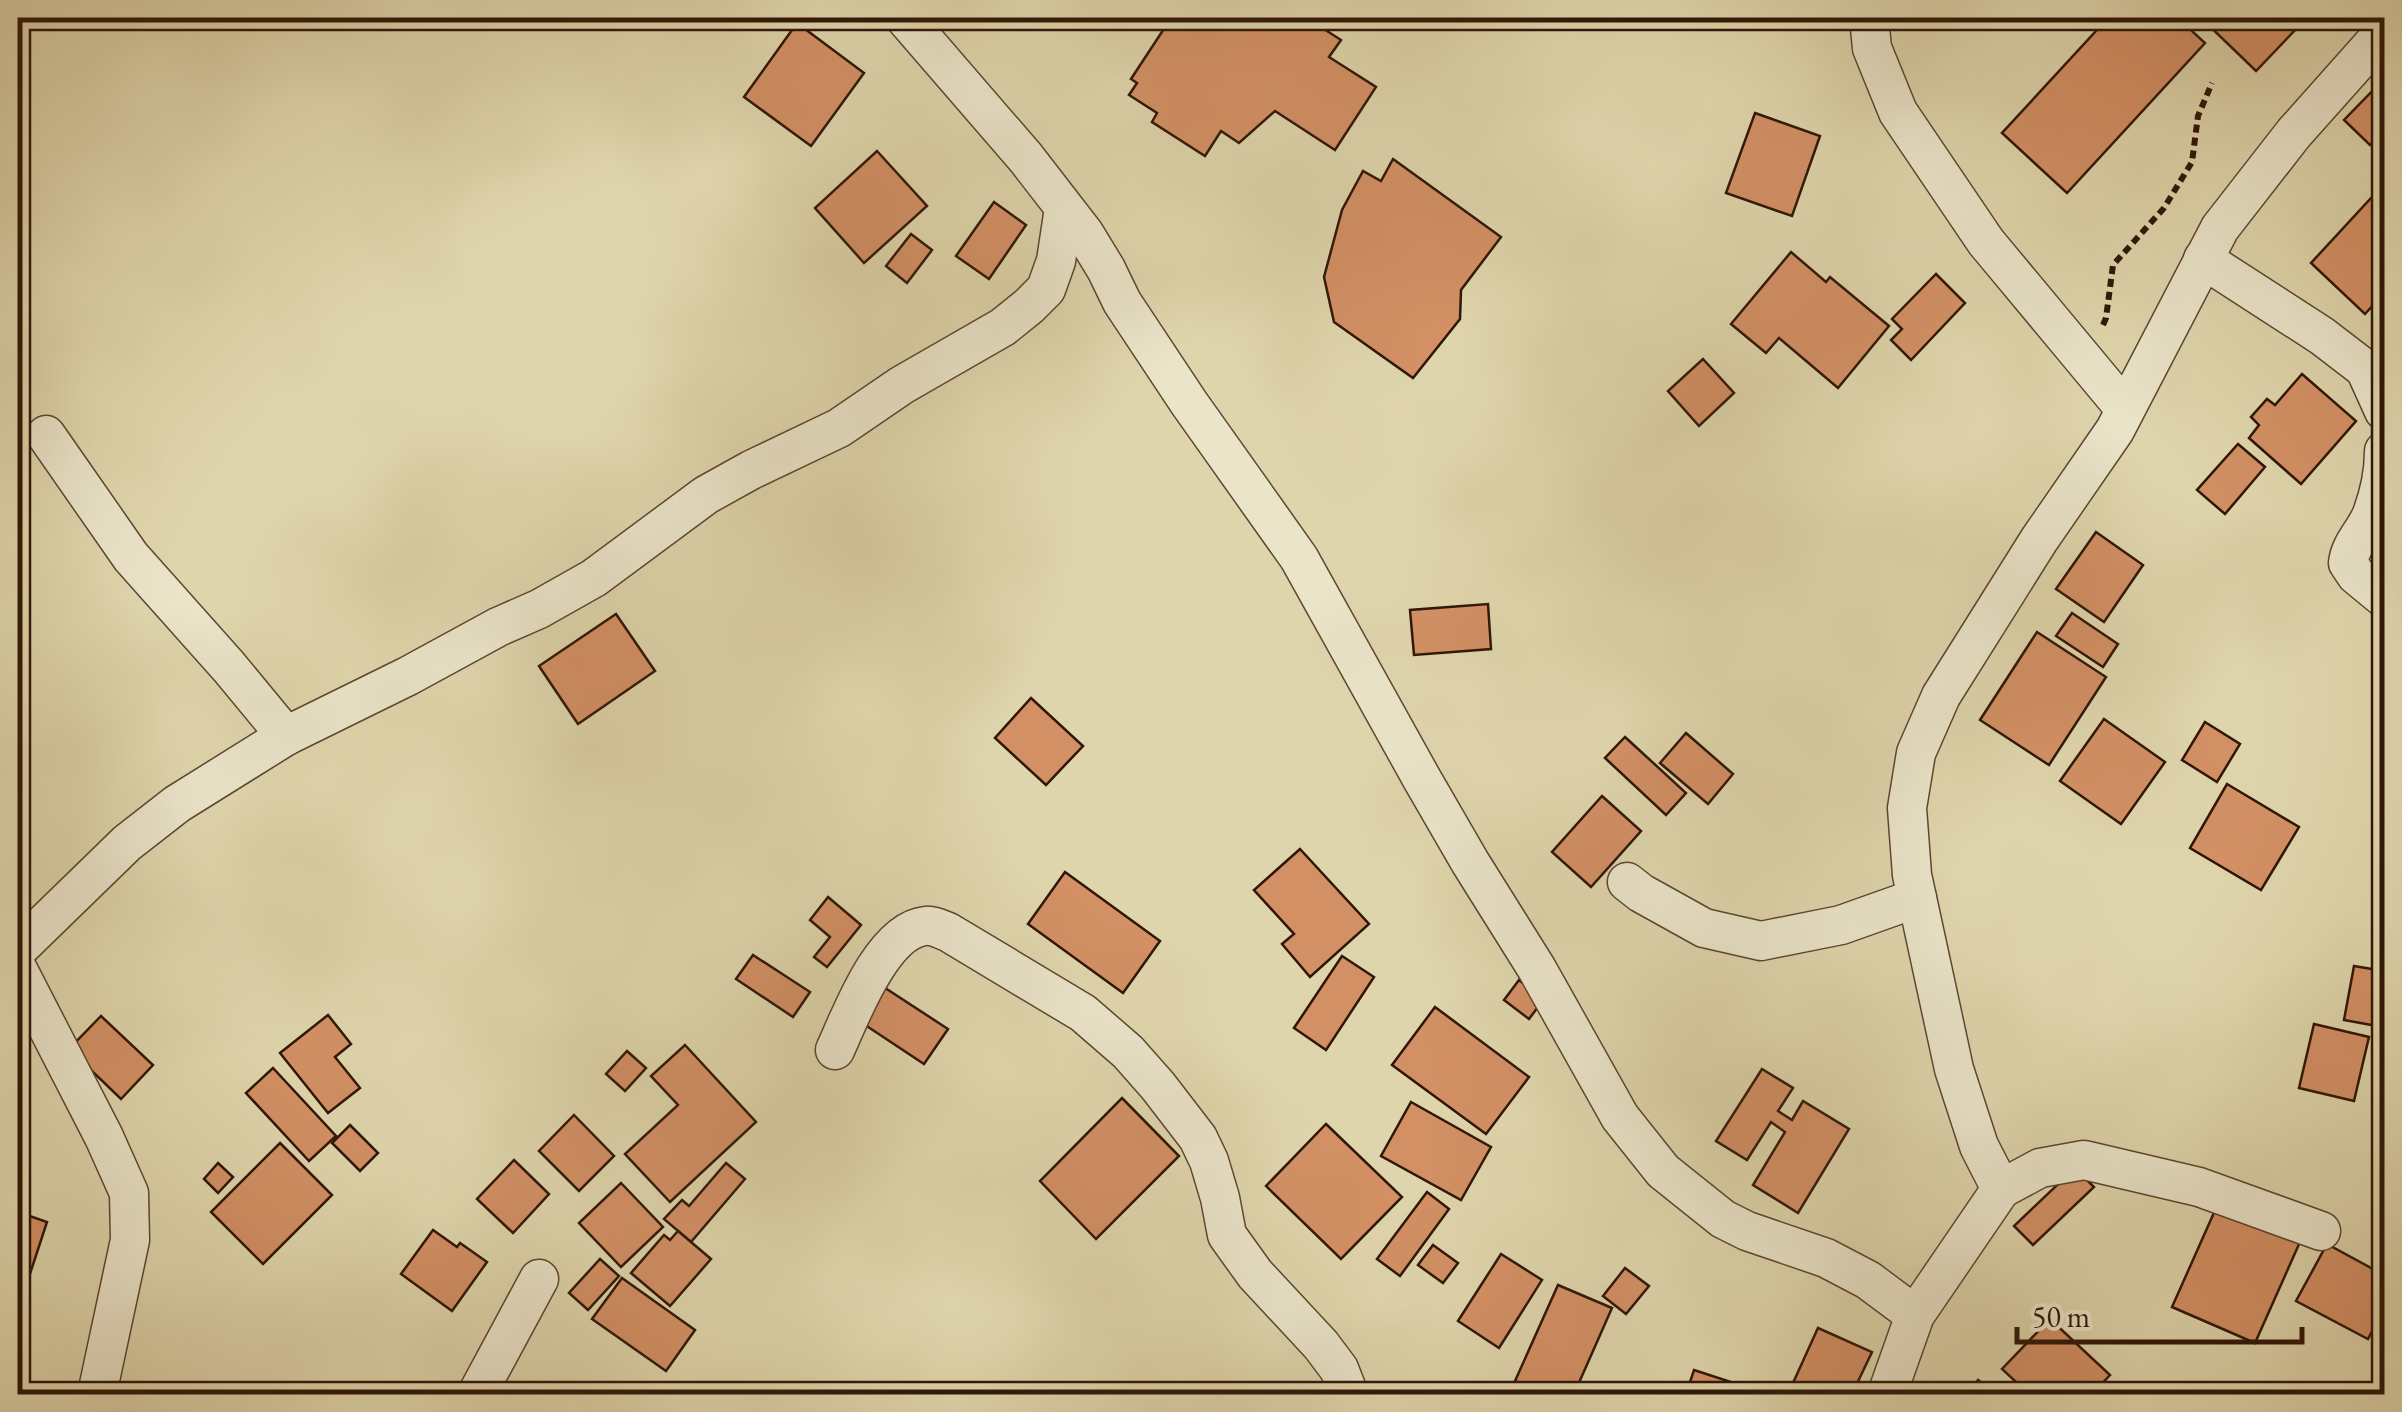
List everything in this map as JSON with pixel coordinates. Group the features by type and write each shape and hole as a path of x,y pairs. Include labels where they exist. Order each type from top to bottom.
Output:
{"street":[{"path":"904,18 1026,158 1084,233 1122,302 1189,403 1300,558 1422,779 1537,969 1620,1117 1663,1171 1723,1219 1826,1258 1868,1280 1915,1316"},
{"path":"1869,18 1872,48 1898,112 1986,242 2125,409"},
{"path":"2001,1189 1979,1146 1954,1069 1912,876 1907,808 1916,753 1941,696 2039,540 2115,430 2220,228 2294,133 2384,32"},
{"path":"18,949 127,843 177,804 286,736 594,578 706,496 839,428 902,385 1003,326 1046,289 1056,260 1064,208"},
{"path":"2203,259 2322,336 2365,369 2384,412"},
{"path":"46,435 130,557 286,736"},
{"path":"2384,451 2372,515 2350,551 2348,563 2356,575 2384,598"},
{"path":"1627,882 1704,928 1761,941 1840,925 1917,898"},
{"path":"835,1050 869,974 911,930 930,925 1082,1013 1128,1052 1198,1138 1209,1161 1227,1235 1255,1274 1321,1344 1341,1381 1367,1394"},
{"path":"18,970 129,1193 130,1240 97,1394"},
{"path":"1887,1394 1915,1316 2001,1189 2040,1168 2084,1160 2199,1187 2321,1231"},
{"path":"477,1394 539,1280"}],"path":[{"path":"2086,362 2106,318 2113,265 2164,208 2192,162 2198,116 2212,83"}],"building":[{"path":"1171,18 1307,18 1341,40 1329,57 1376,87 1335,150 1275,111 1239,143 1221,131 1205,156 1152,122 1157,113 1129,95 1137,83 1131,79"},
{"path":"2108,18 2178,18 2205,43 2067,193 2002,133"},
{"path":"2201,18 2286,18 2297,28 2256,71"},
{"path":"797,23 864,73 811,146 744,97"},
{"path":"2384,79 2384,130 2370,145 2344,120"},
{"path":"1755,113 1820,136 1792,216 1726,193"},
{"path":"877,151 927,206 864,263 815,208"},
{"path":"1393,159 1501,237 1461,290 1460,319 1413,378 1334,322 1324,277 1342,210 1363,171 1381,181"},
{"path":"2384,184 2384,293 2365,314 2311,263"},
{"path":"994,202 1026,225 989,279 956,256"},
{"path":"911,234 932,250 907,283 886,266"},
{"path":"1791,252 1826,282 1830,277 1889,326 1838,388 1779,338 1766,353 1731,324"},
{"path":"1936,274 1965,303 1911,360 1891,340 1902,329 1892,319"},
{"path":"1703,359 1734,393 1699,426 1668,391"},
{"path":"2302,374 2356,421 2301,484 2249,438 2259,425 2251,417 2267,399 2275,405"},
{"path":"2238,444 2265,467 2225,514 2197,490"},
{"path":"2096,532 2143,565 2104,622 2056,589"},
{"path":"1488,604 1491,649 1414,655 1410,610"},
{"path":"2072,613 2118,644 2103,667 2056,636"},
{"path":"616,614 655,671 578,724 539,666"},
{"path":"2037,632 2106,677 2049,765 1980,720"},
{"path":"1031,698 1083,746 1046,785 995,738"},
{"path":"2104,719 2165,762 2121,824 2060,781"},
{"path":"2205,722 2240,744 2217,782 2182,760"},
{"path":"1686,733 1733,774 1708,804 1660,763"},
{"path":"1625,737 1686,793 1666,815 1605,758"},
{"path":"2227,784 2299,827 2261,890 2190,848"},
{"path":"1602,796 1641,831 1591,887 1552,852"},
{"path":"1300,849 1369,924 1310,977 1282,944 1294,934 1254,890"},
{"path":"1065,872 1160,941 1123,993 1028,924"},
{"path":"828,897 861,925 827,967 814,957 830,937 810,920"},
{"path":"753,955 810,992 793,1017 736,979"},
{"path":"1342,956 1374,977 1326,1050 1294,1028"},
{"path":"2354,966 2384,971 2377,1026 2344,1020"},
{"path":"1519,980 1544,999 1529,1019 1504,1000"},
{"path":"876,982 948,1029 924,1064 853,1017"},
{"path":"1435,1007 1529,1077 1486,1134 1392,1065"},
{"path":"328,1015 351,1044 335,1057 360,1088 328,1113 280,1053"},
{"path":"101,1016 153,1065 121,1099 69,1049"},
{"path":"2314,1024 2369,1037 2354,1101 2299,1088"},
{"path":"685,1045 756,1122 670,1202 625,1154 678,1105 651,1076"},
{"path":"627,1051 646,1068 625,1091 606,1074"},
{"path":"273,1068 336,1136 309,1161 246,1093"},
{"path":"1762,1069 1793,1088 1778,1111 1792,1120 1803,1101 1849,1129 1798,1213 1753,1185 1785,1132 1771,1122 1747,1160 1716,1141"},
{"path":"1122,1098 1179,1156 1096,1239 1040,1181"},
{"path":"1411,1102 1491,1147 1461,1200 1381,1156"},
{"path":"574,1115 614,1156 579,1191 539,1151"},
{"path":"1326,1124 1402,1197 1341,1259 1266,1186"},
{"path":"350,1125 378,1153 360,1171 332,1143"},
{"path":"280,1143 332,1195 263,1264 211,1212"},
{"path":"514,1160 549,1194 513,1233 477,1199"},
{"path":"218,1163 233,1177 218,1193 204,1179"},
{"path":"726,1163 745,1179 691,1242 664,1219 682,1200 689,1206"},
{"path":"2075,1168 2094,1187 2033,1245 2014,1226"},
{"path":"621,1183 663,1227 621,1267 579,1223"},
{"path":"1427,1192 1449,1209 1400,1276 1377,1259"},
{"path":"2221,1197 2304,1233 2255,1343 2172,1307"},
{"path":"18,1212 47,1222 26,1286 18,1286"},
{"path":"433,1230 487,1262 452,1311 401,1274"},
{"path":"678,1231 711,1259 670,1306 631,1273 664,1235 670,1240"},
{"path":"2327,1244 2384,1275 2384,1308 2368,1339 2296,1301"},
{"path":"1433,1245 1458,1263 1443,1283 1418,1265"},
{"path":"1501,1254 1542,1280 1499,1348 1458,1321"},
{"path":"600,1259 619,1276 588,1310 569,1293"},
{"path":"1625,1268 1649,1286 1626,1314 1603,1296"},
{"path":"622,1278 695,1330 666,1371 592,1319"},
{"path":"1558,1285 1612,1308 1574,1394 1546,1394 1515,1381"},
{"path":"2050,1319 2110,1375 2092,1394 2029,1394 2002,1369"},
{"path":"1818,1328 1872,1352 1852,1394 1788,1394"},
{"path":"1694,1370 1734,1383 1730,1394 1686,1394"},
{"path":"1978,1380 1997,1394 1967,1394"}]}
